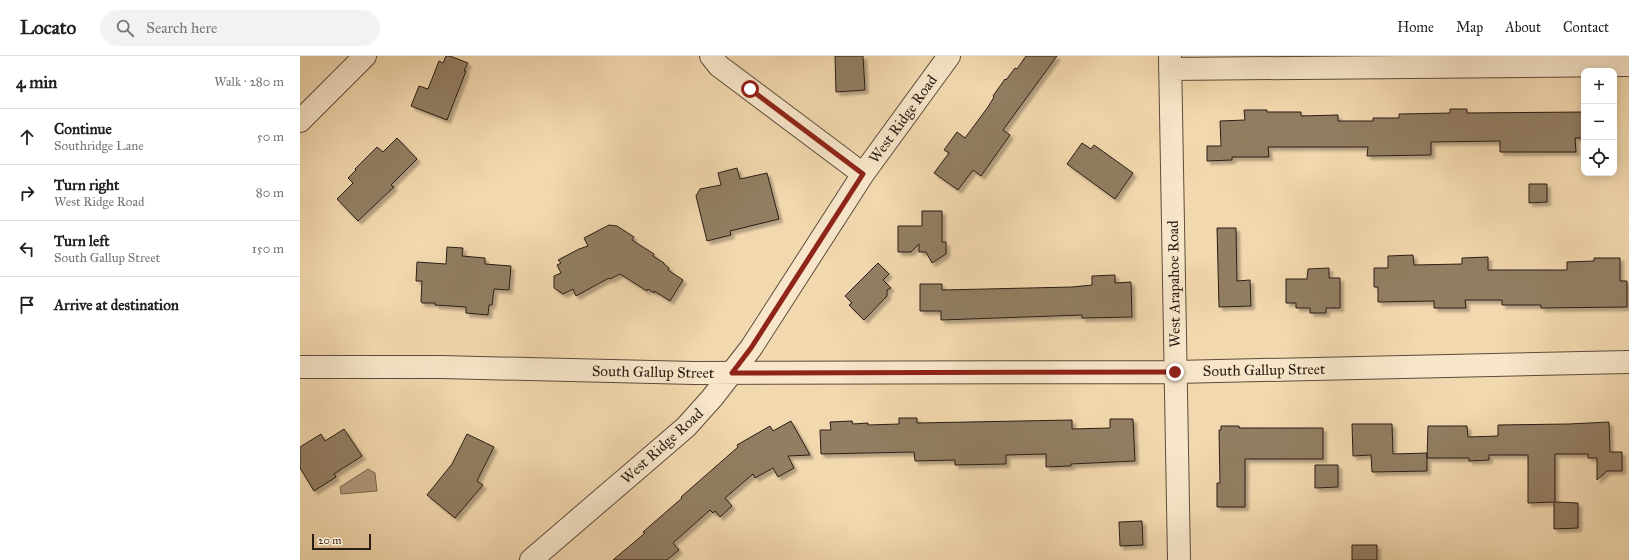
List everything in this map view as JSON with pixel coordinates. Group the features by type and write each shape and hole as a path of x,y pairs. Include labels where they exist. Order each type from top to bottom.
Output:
{"street":[{"path":"300,121 365,56"},
{"path":"711,56 718,66 863,174"},
{"name":"West Ridge Road","path":"531,560 686,427 712,398 751,348 863,174 949,56"},
{"path":"1170,62 1629,65"},
{"name":"West Arapahoe Road","path":"1170,62 1179,560"},
{"name":"South Gallup Street","path":"300,367 441,367 694,373 1175,372 1629,362"}],"shaded area":[{"path":"368,469 375,473 377,491 341,494 340,487"}],"building":[{"path":"446,56 450,56 468,63 447,120 411,106 419,86 428,89 439,61 443,63"},
{"path":"835,56 863,56 865,90 836,92"},
{"path":"1026,56 1057,56 1003,130 1010,135 981,176 973,170 958,190 934,173 949,153 944,150 957,132 965,138 988,107 994,97 993,96 1005,79 1006,80 1015,68 1017,69"},
{"path":"1450,109 1467,109 1467,113 1581,112 1581,138 1575,138 1576,152 1500,152 1500,141 1431,142 1431,155 1367,156 1368,147 1268,147 1269,157 1232,157 1232,160 1207,161 1207,146 1221,146 1220,121 1245,120 1244,110 1301,112 1301,116 1338,115 1338,121 1373,121 1373,118 1399,118 1399,114 1450,113"},
{"path":"397,138 417,159 391,185 394,187 358,221 337,199 353,183 348,178 356,170 355,169 377,147 383,152"},
{"path":"1082,143 1091,149 1094,145 1133,173 1115,199 1067,164"},
{"path":"737,168 740,179 767,173 779,219 730,231 731,235 707,241 696,196 700,189 721,185 718,173"},
{"path":"1529,184 1547,184 1547,202 1529,203"},
{"path":"922,211 942,211 942,242 946,242 946,254 932,263 926,252 919,252 919,244 911,252 898,252 898,226 922,226"},
{"path":"609,225 617,226 634,237 632,240 654,254 653,256 669,268 668,270 683,280 670,301 654,291 654,293 648,289 647,291 620,274 610,279 609,278 576,296 573,289 563,294 554,288 554,276 561,273 557,265 561,263 558,260 588,246 584,238"},
{"path":"1217,228 1236,228 1237,281 1250,280 1251,306 1219,307"},
{"path":"447,247 463,248 462,256 485,258 485,264 511,266 509,290 494,289 492,305 489,305 488,315 466,313 466,307 422,303 422,281 416,281 417,262 446,264"},
{"path":"1413,255 1414,265 1462,264 1462,258 1488,257 1488,270 1567,270 1567,262 1594,261 1594,258 1620,258 1620,281 1627,281 1627,307 1541,308 1541,305 1502,305 1502,300 1465,300 1466,308 1434,308 1434,301 1378,302 1378,287 1374,287 1374,268 1388,268 1388,256"},
{"path":"878,263 889,274 883,280 891,288 887,290 887,296 864,320 849,305 852,303 845,296"},
{"path":"1329,268 1329,278 1340,278 1340,308 1326,308 1326,313 1310,313 1310,308 1296,308 1296,303 1286,303 1286,279 1307,279 1308,269"},
{"path":"1115,275 1115,283 1131,282 1132,317 1082,318 1082,315 941,320 941,311 920,311 920,284 942,284 942,290 1072,287 1092,285 1092,276"},
{"path":"899,418 917,418 917,423 1072,420 1072,429 1110,428 1110,419 1133,419 1135,461 1071,464 1071,466 1046,467 1046,454 1006,455 1006,464 955,465 955,460 915,461 914,452 821,454 820,430 831,430 830,422 852,421 853,424 868,423 868,425 899,424"},
{"path":"791,421 810,455 788,456 794,468 778,477 773,468 755,478 753,474 725,498 732,506 720,517 715,511 713,513 710,510 673,543 679,550 667,560 613,560 645,533 643,532 738,447 737,445 770,426 773,431"},
{"path":"1609,422 1610,452 1622,452 1622,471 1607,471 1597,480 1597,458 1588,458 1588,454 1555,454 1555,502 1578,503 1578,528 1554,529 1554,502 1528,503 1528,455 1489,455 1489,460 1469,461 1469,458 1427,458 1428,426 1467,426 1468,437 1498,436 1498,425"},
{"path":"1352,424 1392,424 1393,454 1427,453 1427,471 1372,472 1371,455 1353,456"},
{"path":"1221,426 1239,426 1239,428 1323,428 1323,459 1245,459 1245,507 1217,507 1217,483 1220,483 1219,430 1221,430"},
{"path":"344,429 362,456 334,474 336,477 314,491 300,468 300,447 321,434 325,441"},
{"path":"467,434 494,447 477,481 483,485 455,518 427,495 452,464"},
{"path":"1315,465 1338,465 1338,487 1315,488"},
{"path":"1142,521 1143,545 1120,546 1119,522"},
{"path":"1352,545 1377,545 1377,560 1352,560"}],"route":[{"path":"750,89 863,174 751,348 732,373 1175,372"}]}
